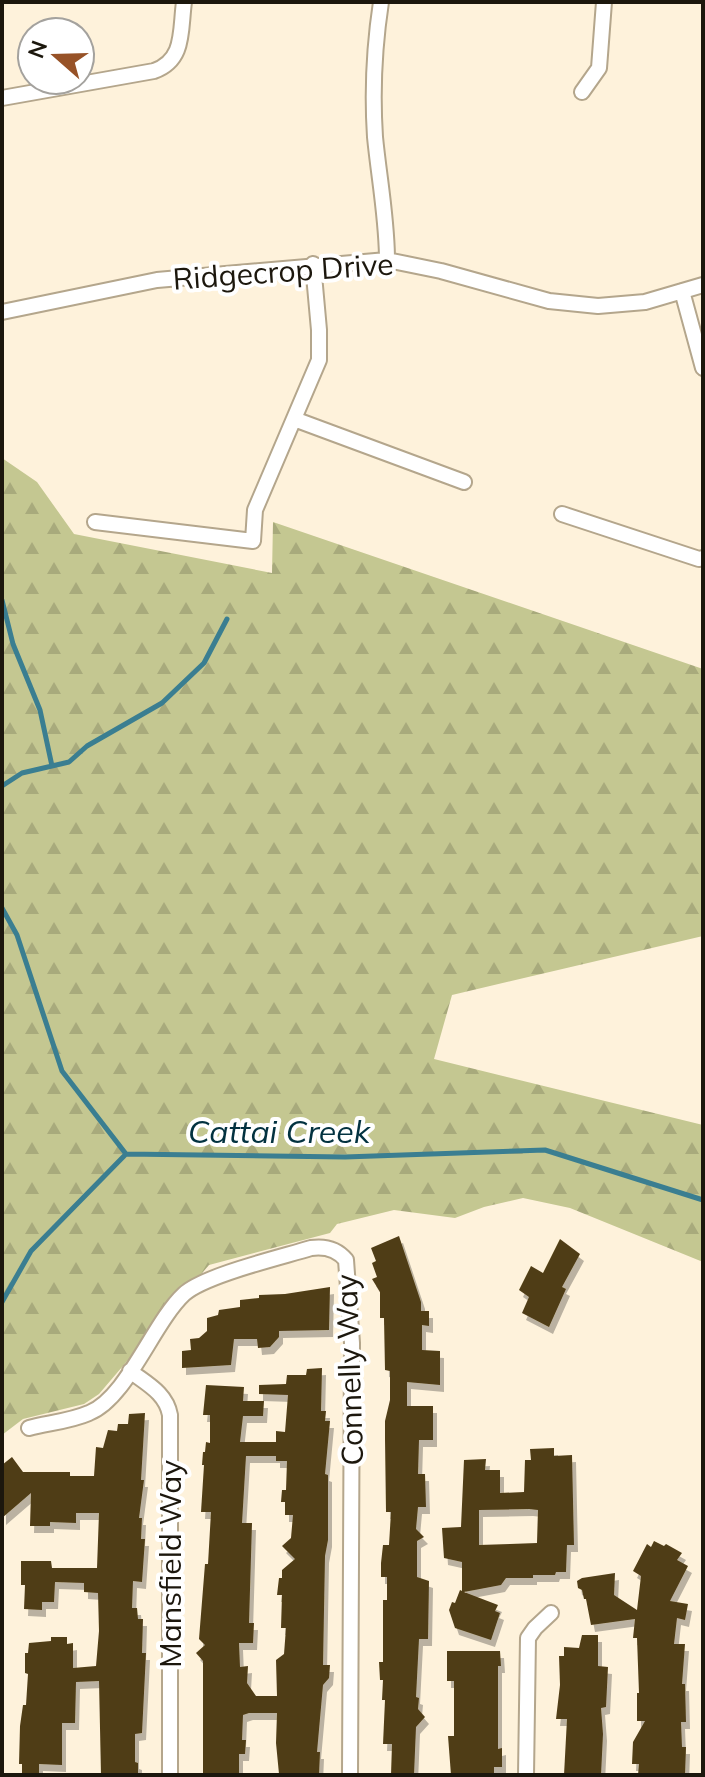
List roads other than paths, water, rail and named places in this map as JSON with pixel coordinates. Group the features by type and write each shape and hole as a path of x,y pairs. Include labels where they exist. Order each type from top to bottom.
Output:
{"street":[{"path":"2,98 169,66 177,53 184,2"},
{"path":"381,2 373,61 375,136 387,260"},
{"path":"582,92 599,68 604,2"},
{"name":"Ridgecrop Drive","path":"2,312 157,280 313,264 387,260 561,303 598,306 645,302 703,285"},
{"path":"95,522 253,541 255,510 319,360 313,264"},
{"path":"682,291 703,368"},
{"path":"294,419 464,482"},
{"path":"562,514 703,558"},
{"name":"Connelly Way","path":"29,1428 90,1413 112,1395 169,1311 186,1292 205,1282 311,1248 337,1251 346,1260 352,1343 350,1775"},
{"name":"Mansfield Way","path":"130,1371 162,1394 168,1403 170,1415 170,1775"},
{"path":"526,1775 528,1638 551,1613"}],"waterway":[{"path":"2,600 13,644 40,710 52,766"},
{"path":"2,786 22,773 69,762 87,746 162,703 204,663 227,619"},
{"name":"Cattai Creek","path":"2,908 17,935 62,1071 126,1154 345,1157 545,1150 703,1200"},
{"path":"2,1302 31,1251 126,1154"}]}
